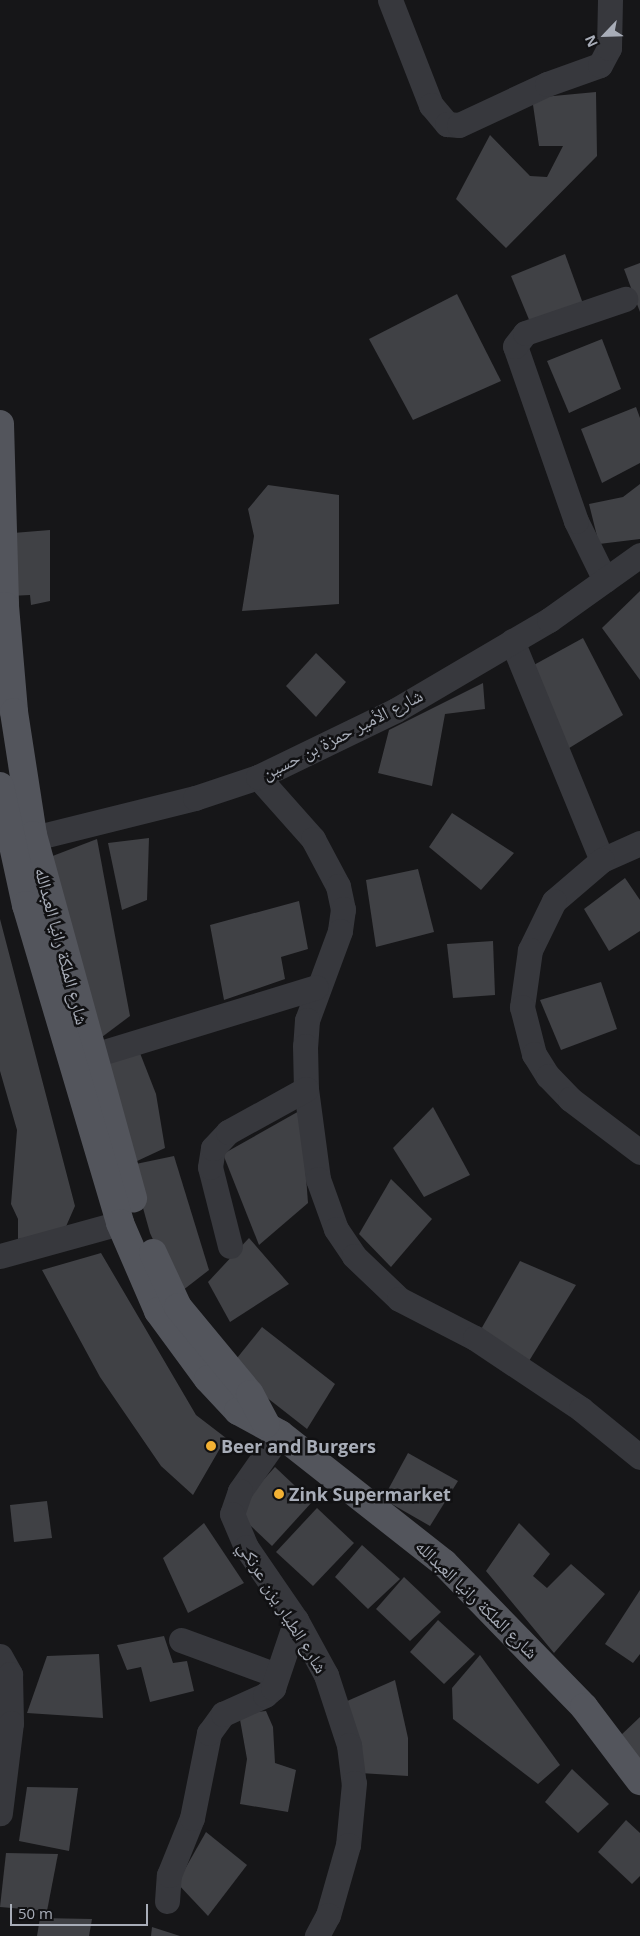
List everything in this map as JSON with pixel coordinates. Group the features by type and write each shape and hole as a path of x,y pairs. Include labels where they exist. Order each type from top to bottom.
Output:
{"main road":[{"name":"شارع الملكة رانيا العبدالله","path":"0,424 6,616 14,712 15,842 26,905 120,1223 158,1312 178,1341 238,1411 273,1429 444,1563 584,1707 640,1781"},
{"name":"شارع الملكة رانيا العبدالله","path":"0,786 15,842 91,1056 138,1218 161,1273 178,1307 250,1394 273,1429"}],"street":[{"path":"390,0 430,105 447,124 459,124 547,84 600,66 609,48 610,0"},
{"path":"605,580 579,530 515,346 525,332 625,299"},
{"name":"شارع الأمير حمزة بن حسين","path":"15,842 195,798 258,777 396,710 512,641 640,555"},
{"path":"512,641 602,860"},
{"path":"258,777 313,839 338,886 342,909 340,931 316,988 307,1020 306,1089 325,1207 354,1256 399,1299 475,1338 581,1409 640,1457"},
{"path":"640,843 602,860 554,901 541,923 524,974 522,1007 534,1054 548,1076 570,1099 640,1152"},
{"path":"91,1056 316,988"},
{"path":"230,1246 210,1167 213,1148 228,1132 306,1089"},
{"path":"0,1256 120,1223"},
{"name":"شارع الطيار يزن عرنكي","path":"273,1429 240,1492 232,1514 246,1547 296,1620 338,1702 349,1745 354,1783 348,1845 328,1916 317,1936"},
{"path":"167,1902 169,1876 192,1818 209,1733 230,1710 269,1692 296,1620"},
{"path":"181,1640 276,1675"},
{"path":"0,1656 10,1674 10,1713 0,1813"}],"building":[{"path":"596,92 597,156 506,248 456,199 490,135 530,176 547,177 563,146 539,146 532,98"},
{"path":"565,254 586,312 530,322 511,276"},
{"path":"640,263 640,312 624,269"},
{"path":"457,294 501,381 413,420 369,339"},
{"path":"602,339 621,389 569,413 547,361"},
{"path":"636,407 640,418 640,463 602,483 581,429"},
{"path":"640,484 640,539 599,544 589,504 623,497"},
{"path":"268,485 339,495 339,604 242,611 254,536 248,509"},
{"path":"50,530 50,601 31,605 30,595 10,596 13,533"},
{"path":"640,591 640,680 602,628"},
{"path":"583,638 623,715 566,750 532,666"},
{"path":"316,653 346,682 316,717 286,686"},
{"path":"483,683 485,709 445,714 432,786 378,773 389,730"},
{"path":"452,813 514,853 481,890 429,847"},
{"path":"149,838 147,900 122,910 108,843"},
{"path":"97,839 130,1016 98,1040 50,857"},
{"path":"418,869 434,932 376,947 366,880"},
{"path":"625,878 640,900 640,931 609,951 584,909"},
{"path":"299,901 308,949 281,957 285,979 224,1000 210,925"},
{"path":"0,919 75,1206 64,1231 18,1239 18,1219 11,1204 17,1130 0,1071"},
{"path":"493,941 495,995 453,998 447,944"},
{"path":"601,982 617,1029 561,1050 540,1000"},
{"path":"138,1048 156,1094 165,1148 135,1162 103,1057"},
{"path":"433,1107 470,1175 424,1197 393,1148"},
{"path":"301,1110 308,1203 259,1245 223,1154"},
{"path":"174,1156 209,1270 178,1294 150,1233 131,1165"},
{"path":"391,1179 432,1219 391,1267 359,1234"},
{"path":"249,1238 289,1284 230,1322 208,1282"},
{"path":"101,1253 196,1415 226,1438 193,1495 161,1466 100,1377 42,1270"},
{"path":"520,1261 576,1285 529,1361 480,1331"},
{"path":"262,1327 335,1384 307,1429 229,1368"},
{"path":"408,1453 458,1481 430,1526 383,1499"},
{"path":"275,1467 312,1502 272,1546 235,1511"},
{"path":"47,1501 52,1538 14,1542 10,1505"},
{"path":"317,1508 354,1543 313,1586 276,1552"},
{"path":"204,1523 244,1583 188,1613 163,1558"},
{"path":"519,1523 550,1554 533,1576 547,1588 571,1564 605,1594 554,1653 486,1571"},
{"path":"362,1545 400,1579 368,1609 335,1577"},
{"path":"404,1577 441,1612 410,1641 376,1609"},
{"path":"640,1590 640,1654 633,1663 605,1644"},
{"path":"438,1620 475,1654 444,1684 410,1652"},
{"path":"164,1636 173,1663 187,1661 194,1691 150,1702 141,1667 127,1670 117,1645"},
{"path":"99,1654 103,1718 27,1713 47,1656"},
{"path":"480,1655 560,1765 538,1784 453,1719 452,1688"},
{"path":"395,1680 408,1738 408,1776 360,1773 345,1702"},
{"path":"266,1711 273,1727 275,1763 296,1770 288,1812 240,1804 247,1759 239,1714"},
{"path":"640,1717 640,1759 619,1737"},
{"path":"572,1769 609,1804 578,1833 545,1802"},
{"path":"27,1787 78,1788 69,1851 19,1841"},
{"path":"626,1820 640,1833 640,1876 632,1884 598,1852"},
{"path":"206,1832 247,1865 208,1916 177,1883"},
{"path":"6,1853 58,1854 47,1911 0,1907"},
{"path":"40,1918 92,1919 89,1936 37,1936"},
{"path":"152,1927 180,1936 151,1936"}],"place":[{"name":"Beer and Burgers","path":"211,1446"},
{"name":"Zink Supermarket","path":"279,1494"}]}
